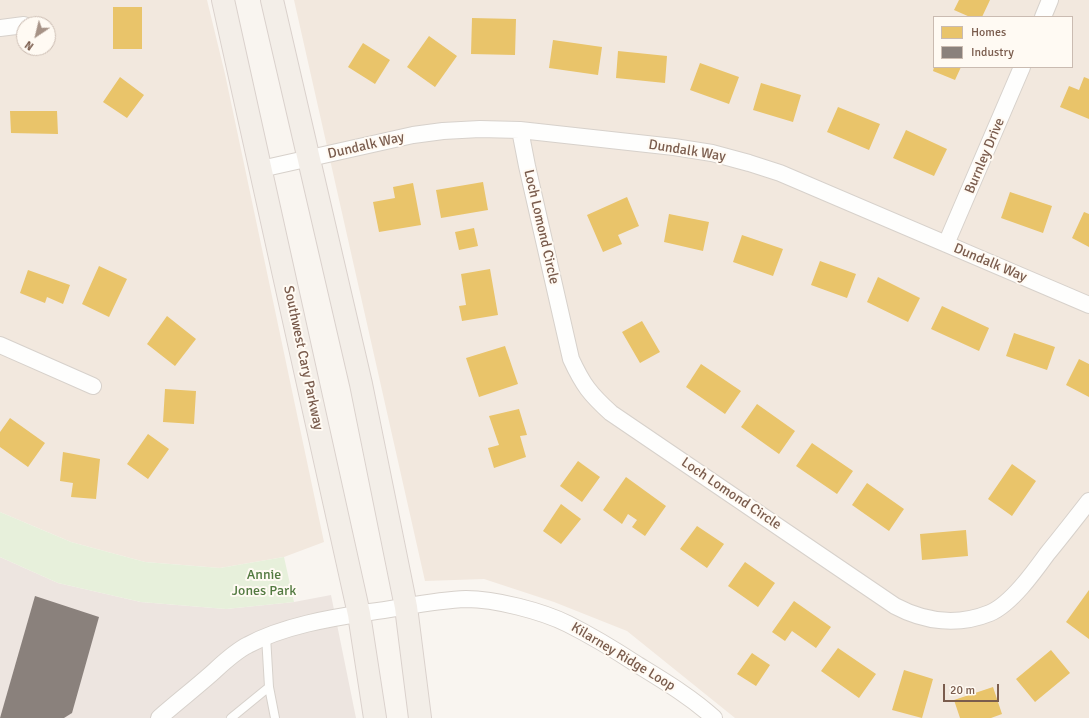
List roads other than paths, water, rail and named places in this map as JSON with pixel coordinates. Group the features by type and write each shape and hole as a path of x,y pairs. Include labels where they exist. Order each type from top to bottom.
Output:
{"main road":[{"name":"Southwest Cary Parkway","path":"223,0 359,614 375,718"},
{"path":"272,0 361,384 406,607 420,718"}],"street":[{"path":"1043,16 1050,0"},
{"path":"0,28 16,26"},
{"name":"Burnley Drive","path":"946,244 1022,68"},
{"name":"Dundalk Way","path":"261,169 308,160 413,135 458,130 520,130 674,147 749,163 780,174 1089,305"},
{"name":"Loch Lomond Circle","path":"520,130 571,359 580,379 592,396 611,413 896,606 910,614 931,620 954,621 974,618 991,612 1024,585 1089,501"},
{"path":"0,345 93,386"},
{"name":"Kilarney Ridge Loop","path":"159,718 228,659 246,646 266,636 285,629 359,614 465,599 510,605 567,623 601,642 690,698 714,718"}],"lane":[{"path":"266,636 269,687 275,718"},
{"path":"231,718 269,687"}],"park label":[{"name":"Annie Jones Park","path":"264,584"}]}
